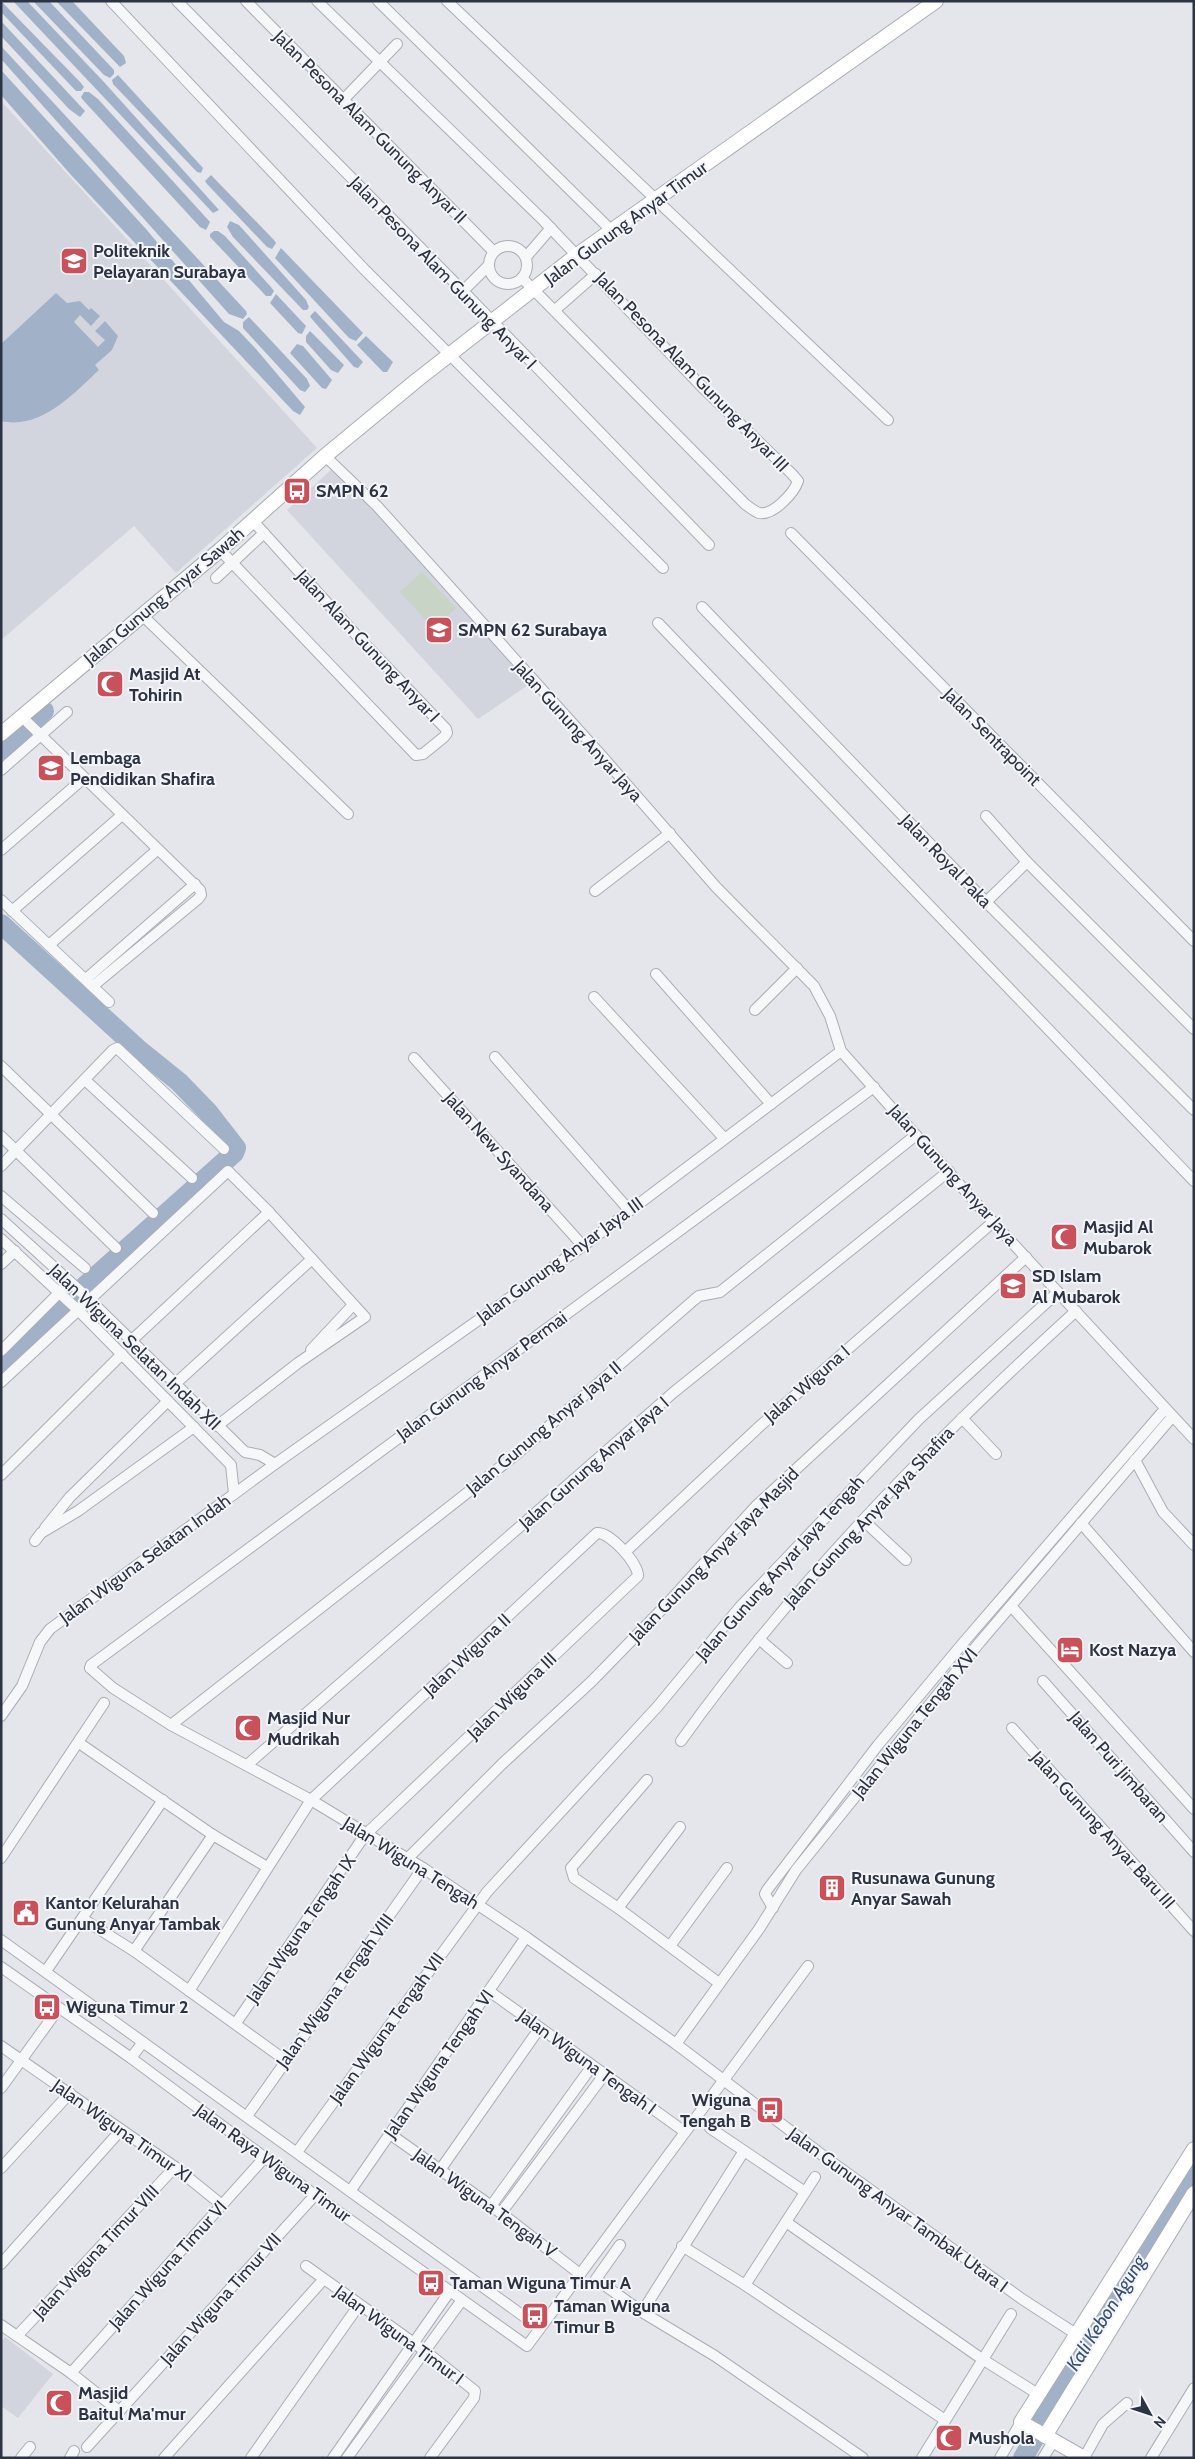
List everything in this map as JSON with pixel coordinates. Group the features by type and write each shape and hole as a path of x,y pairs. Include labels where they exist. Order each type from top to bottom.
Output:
{"street":[{"path":"111,1 278,180 449,356 663,568"},
{"name":"Jalan Pesona Alam Gunung Anyar I","path":"177,1 463,291 708,545"},
{"name":"Jalan Pesona Alam Gunung Anyar II","path":"246,1 494,252"},
{"name":"Jalan Pesona Alam Gunung Anyar III","path":"317,1 551,228 704,388 798,481 795,488 774,509 766,513 752,509 741,501 555,310"},
{"path":"378,1 612,231"},
{"path":"447,1 888,420"},
{"name":"Jalan Gunung Anyar Timur","path":"325,456 577,255 936,1"},
{"path":"343,100 397,44"},
{"path":"526,257 551,228"},
{"path":"463,291 489,265 494,252 508,246 521,251 526,257 526,272 522,278 508,284 501,282 491,272 489,265"},
{"path":"522,278 555,310 596,274"},
{"name":"Jalan Gunung Anyar Sawah","path":"1,734 23,718 220,550 325,456"},
{"name":"Jalan Gunung Anyar Jaya","path":"325,456 377,506 719,889 797,968 819,994 830,1016 841,1051 993,1222 1194,1439"},
{"name":"Jalan Alam Gunung Anyar I","path":"220,550 416,754 423,754 444,737 446,729 253,521"},
{"path":"216,578 264,533"},
{"name":"Jalan Sentrapoint","path":"791,533 1194,941"},
{"name":"Jalan Royal Paka","path":"702,607 986,902 1194,1110"},
{"path":"142,615 348,814"},
{"path":"658,623 1194,1181"},
{"path":"1,770 67,712"},
{"path":"23,718 157,850 198,887 89,983"},
{"path":"1,850 84,778"},
{"path":"12,911 122,815"},
{"path":"986,816 1033,867 1194,1029"},
{"path":"595,891 670,833"},
{"path":"49,945 157,850"},
{"path":"986,902 1033,867"},
{"path":"1,900 110,1002"},
{"path":"755,1010 797,968"},
{"path":"656,974 771,1104"},
{"path":"594,997 724,1138"},
{"path":"1,1166 117,1048 224,1149"},
{"name":"Jalan Gunung Anyar Jaya III","path":"274,1464 583,1246 841,1051"},
{"path":"495,1057 629,1210"},
{"name":"Jalan New Syandana","path":"414,1058 583,1246"},
{"path":"1,1066 153,1212"},
{"path":"85,1080 192,1178"},
{"name":"Jalan Gunung Anyar Permai","path":"91,1664 874,1086"},
{"name":"Jalan Gunung Anyar Jaya II","path":"171,1725 518,1453 694,1300 720,1292 916,1134"},
{"path":"1,1136 116,1248"},
{"path":"1,1382 88,1298 225,1172 229,1171 365,1317 364,1320 298,1364 217,1426"},
{"name":"Jalan Gunung Anyar Jaya I","path":"247,1765 674,1392 949,1171"},
{"path":"1,1196 85,1268"},
{"path":"131,1341 269,1212"},
{"name":"Jalan Wiguna Selatan Indah XII","path":"1,1219 88,1298 245,1452 260,1455 274,1464"},
{"name":"Jalan Wiguna I","path":"625,1552 760,1426 993,1222"},
{"name":"Jalan Wiguna Selatan Indah XII","path":"1,1240 15,1251 122,1354 231,1465"},
{"path":"1,1264 15,1251"},
{"name":"Jalan Gunung Anyar Jaya Masjid","path":"407,1859 502,1764 592,1681 665,1606 756,1506 1026,1257"},
{"path":"175,1384 312,1259"},
{"path":"1,1350 62,1296 72,1284"},
{"name":"Jalan Gunung Anyar Jaya Tengah","path":"477,1904 658,1706 739,1608 919,1419 1058,1292"},
{"path":"298,1364 353,1305"},
{"name":"Jalan Gunung Anyar Jaya Shafira","path":"681,1740 759,1639 820,1566 962,1418 1076,1311"},
{"path":"1,1475 122,1354"},
{"path":"168,1401 70,1496 38,1537 78,1511 194,1427"},
{"path":"773,1908 767,1901 765,1894 767,1890 878,1745 963,1643 1169,1413"},
{"name":"Jalan Wiguna Tengah XVI","path":"676,2044 773,1908 796,1870 1011,1606 1135,1460 1169,1413"},
{"path":"962,1418 996,1454"},
{"path":"234,1494 231,1465 245,1452"},
{"path":"1135,1460 1163,1512 1194,1545"},
{"name":"Jalan Wiguna Selatan Indah","path":"1,1716 22,1686 32,1666 40,1642 50,1629 274,1464"},
{"path":"863,1520 906,1560"},
{"path":"1081,1524 1194,1652"},
{"name":"Jalan Wiguna II","path":"311,1800 597,1533 605,1535 625,1552"},
{"name":"Jalan Wiguna III","path":"365,1835 638,1576 637,1570 625,1552"},
{"path":"1011,1606 1194,1809"},
{"path":"759,1639 787,1663"},
{"name":"Jalan Wiguna Tengah","path":"91,1664 90,1668 113,1688 171,1725 311,1800 365,1835 423,1868 526,1937 676,2044 722,2082"},
{"name":"Jalan Puri Jimbaran","path":"1043,1681 1194,1852"},
{"path":"1,1858 80,1743 104,1703"},
{"name":"Jalan Gunung Anyar Baru III","path":"1012,1728 1194,1931"},
{"path":"80,1743 213,1835 267,1867"},
{"path":"647,1780 571,1868 574,1878 618,1908 719,1983"},
{"path":"46,1971 163,1800"},
{"path":"189,1991 311,1800"},
{"path":"618,1908 680,1827"},
{"path":"134,1951 213,1835"},
{"name":"Jalan Wiguna Tengah IX","path":"236,2022 365,1835"},
{"name":"Jalan Wiguna Tengah VIII","path":"247,2116 423,1868"},
{"path":"670,1946 727,1868"},
{"name":"Jalan Wiguna Tengah VII","path":"297,2152 477,1904"},
{"path":"83,1919 134,1951 236,2022 285,2060"},
{"name":"Jalan Wiguna Tengah VI","path":"351,2190 526,1937"},
{"name":"Jalan Raya Wiguna Timur","path":"1,1940 351,2190 540,2328"},
{"path":"722,2082 808,1966"},
{"name":"Jalan Raya Wiguna Timur","path":"1,1967 131,2058 315,2194 526,2345 528,2345 722,2082"},
{"name":"Jalan Wiguna Tengah I","path":"489,1991 539,2029 685,2132"},
{"path":"1,2088 59,2008"},
{"path":"440,2170 539,2029"},
{"path":"131,2058 143,2042"},
{"name":"Jalan Wiguna Timur XI","path":"1,2046 175,2167 222,2204"},
{"path":"490,2206 592,2066"},
{"path":"501,2213 604,2075"},
{"name":"Jalan Gunung Anyar Tambak Utara I","path":"722,2082 925,2230 1076,2334"},
{"path":"1,2168 70,2093"},
{"path":"710,2128 805,2192"},
{"path":"1,2264 121,2130"},
{"name":"Jalan Wiguna Tengah V","path":"390,2134 501,2213 580,2274"},
{"path":"1000,2458 1023,2423 1038,2394 1194,2149"},
{"path":"642,2312 682,2246 744,2152"},
{"name":"Jalan Wiguna Timur VI","path":"71,2374 265,2156"},
{"name":"Jalan Wiguna Timur VIII","path":"17,2336 175,2167"},
{"path":"745,2285 815,2177"},
{"path":"1043,2458 1047,2437 1194,2193"},
{"name":"Jalan Wiguna Timur VII","path":"87,2447 90,2446 119,2411 315,2194"},
{"path":"786,2222 982,2359 1038,2394"},
{"path":"620,2245 596,2279 642,2312 715,2356 864,2458"},
{"path":"682,2246 745,2285 945,2420"},
{"name":"Jalan Wiguna Timur I","path":"306,2266 323,2280 413,2342 475,2390 476,2394 430,2458"},
{"path":"164,2458 323,2280"},
{"path":"333,2458 450,2291"},
{"path":"347,2458 462,2300"},
{"path":"250,2458 359,2305"},
{"name":"Jalan Gunung Anyar Tambak Utara I","path":"922,2458 1011,2314"},
{"path":"1,2325 71,2374 119,2411"},
{"path":"1151,2458 1194,2388"},
{"path":"1023,2423 1084,2458 1103,2424 1127,2403"},
{"path":"21,2458 30,2447"}],"shaded area":[{"name":"Politeknik Pelayaran Surabaya","path":"1,101 317,448 176,573 134,526 1,640"},
{"name":"SMPN 62 Surabaya","path":"333,468 435,576 530,684 478,719 287,510"},
{"path":"5,2337 53,2374 18,2418 1,2406 1,2343"}],"green space":[{"path":"422,572 456,608 434,629 400,592"}],"water":[{"path":"1,1 81,83 84,87 81,91 76,91 1,12"},
{"path":"13,1 27,1 103,81 219,210 213,213"},
{"path":"33,1 49,1 114,70 114,74 110,78 104,75"},
{"path":"56,1 72,1 124,56 126,63 120,67"},
{"path":"1,21 85,111 80,117 69,109 1,36"},
{"path":"1,46 246,311 247,314 243,319 229,314 1,59"},
{"path":"1,70 146,229 224,322 239,331 256,349 305,407 300,415 293,411 71,175 1,95"},
{"path":"118,75 203,168 201,173 197,172 113,84 112,80"},
{"path":"84,92 89,92 98,99 210,222 206,230 200,227 83,100 81,97"},
{"path":"211,175 274,240 276,243 272,249 267,247 207,184 205,181"},
{"path":"230,221 239,225 306,300 309,307 307,310 303,310 233,237 227,227"},
{"path":"218,231 225,236 271,287 274,291 271,296 266,296 210,237 210,234"},
{"path":"281,248 363,333 356,341 349,338 275,258"},
{"path":"56,293 67,303 80,301 89,310 91,308 100,316 91,326 80,315 74,322 98,347 105,340 95,331 105,321 118,336 112,350 95,365 99,370 55,408 30,420 16,422 1,421 1,344"},
{"path":"276,294 306,326 302,334 298,333 270,303"},
{"path":"315,311 363,362 358,368 354,367 311,318 310,316"},
{"path":"249,317 307,379 310,386 305,392 300,390 243,328 243,322"},
{"path":"310,331 344,365 338,373 331,370 306,342 306,336"},
{"path":"366,336 393,362 387,372 383,372 357,345"},
{"path":"297,344 303,346 332,380 326,389 322,388 290,353"}],"waterway":[{"path":"1,750 44,711"},
{"path":"1,924 138,1049 179,1082 208,1112 236,1148 234,1153 86,1285 1,1367"},
{"name":"Kali Kebon Agung","path":"1023,2458 1034,2439 1046,2410 1194,2171"}],"place":[{"name":"Politeknik Pelayaran Surabaya","path":"74,261"},
{"name":"SMPN 62","path":"297,491"},
{"name":"SMPN 62 Surabaya","path":"439,630"},
{"name":"Masjid At Tohirin","path":"110,684"},
{"name":"Lembaga Pendidikan Shafira","path":"51,768"},
{"name":"Masjid Al Mubarok","path":"1064,1237"},
{"name":"SD Islam Al Mubarok","path":"1013,1286"},
{"name":"Kost Nazya","path":"1070,1650"},
{"name":"Masjid Nur Mudrikah","path":"248,1728"},
{"name":"Rusunawa Gunung Anyar Sawah","path":"832,1888"},
{"name":"Kantor Kelurahan Gunung Anyar Tambak","path":"26,1913"},
{"name":"Wiguna Timur 2","path":"47,2007"},
{"name":"Wiguna Tengah B","path":"770,2110"},
{"name":"Taman Wiguna Timur A","path":"431,2283"},
{"name":"Taman Wiguna Timur B","path":"535,2316"},
{"name":"Masjid Baitul Ma'mur","path":"59,2403"},
{"name":"Mushola","path":"949,2438"}]}
